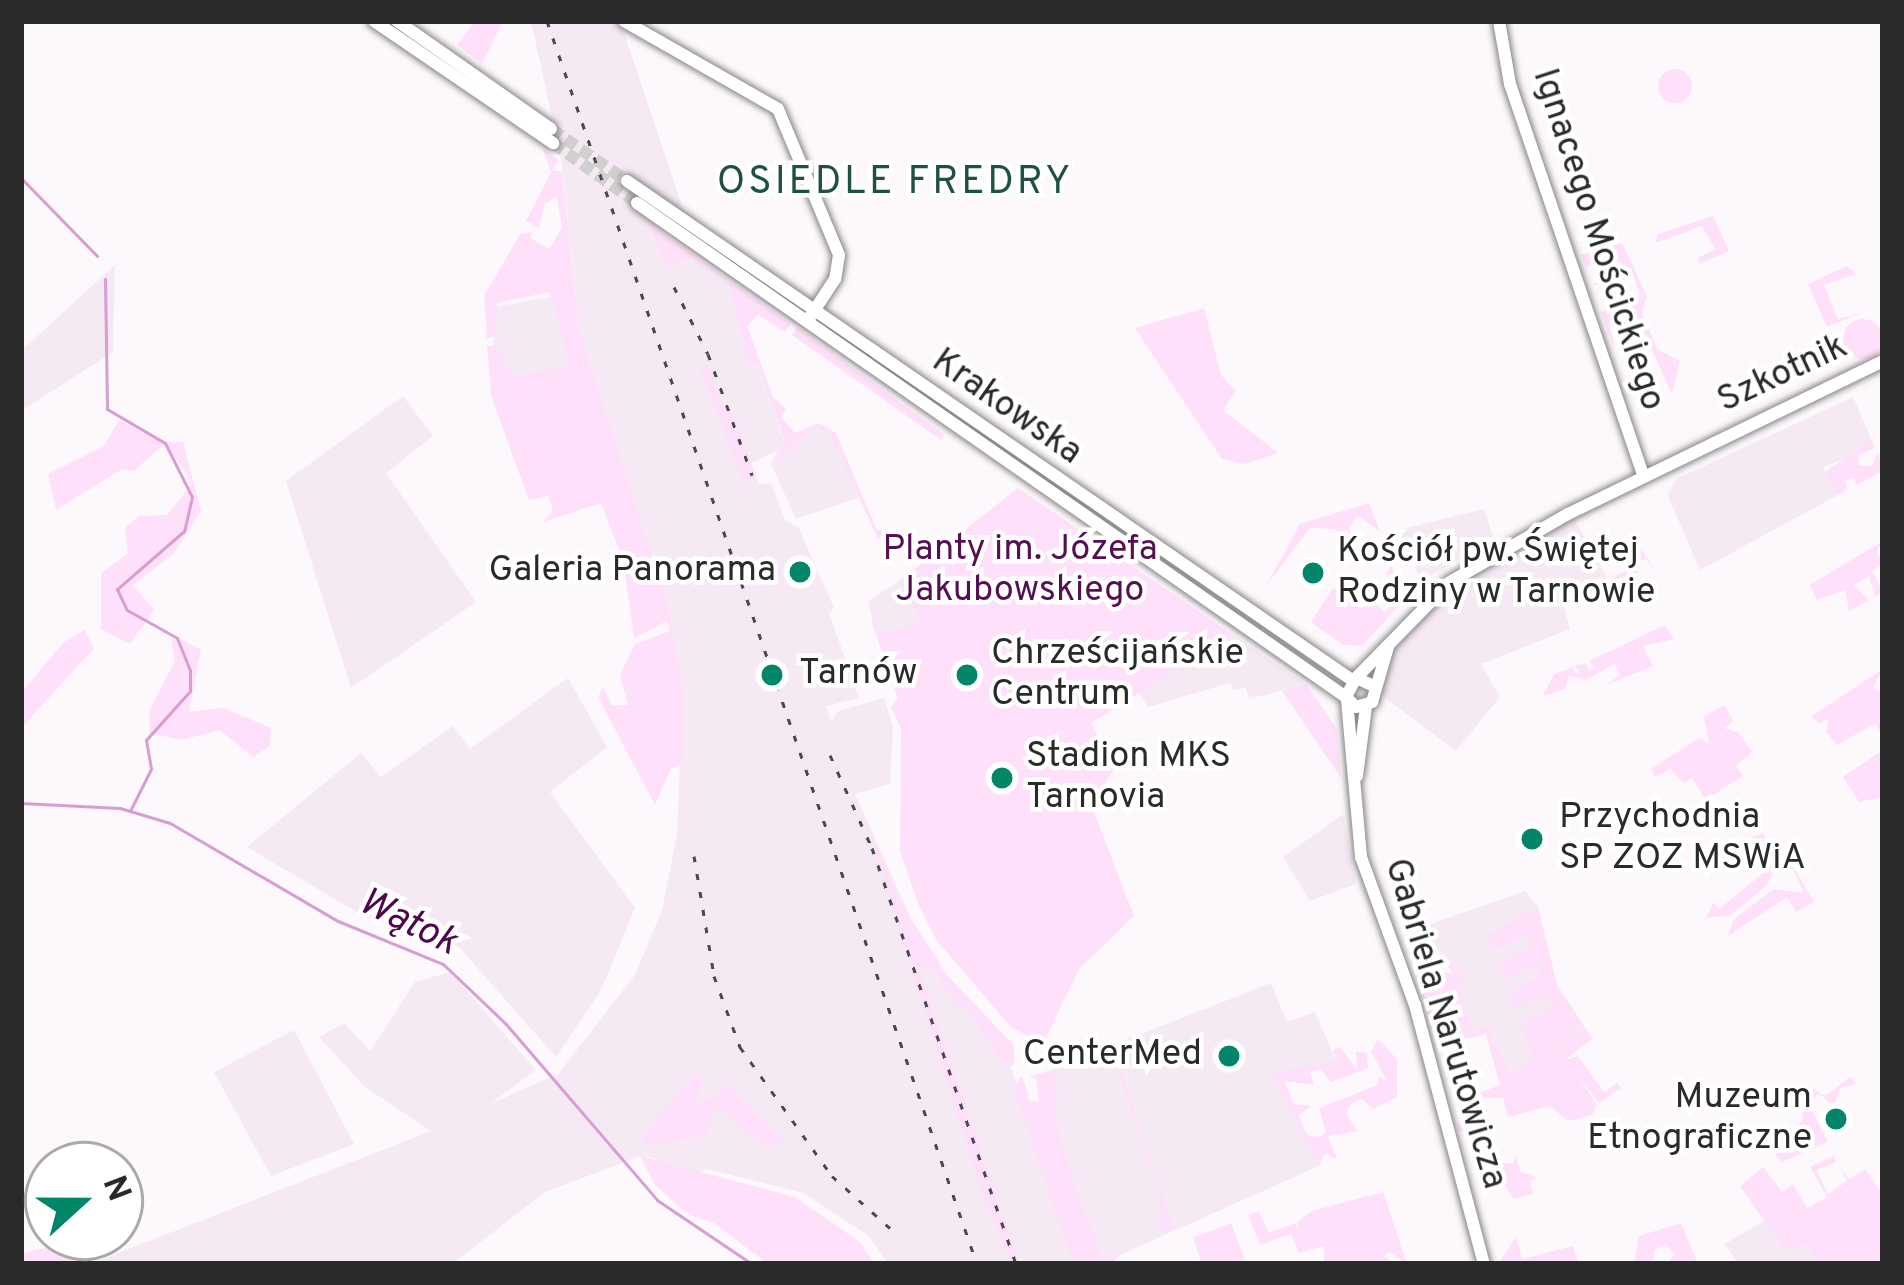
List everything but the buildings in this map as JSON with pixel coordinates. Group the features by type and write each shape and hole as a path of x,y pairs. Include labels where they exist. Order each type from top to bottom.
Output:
{"street":[{"path":"374,21 552,136 397,21"},
{"path":"624,21 778,109 839,255 810,317"},
{"name":"Ignacego Mościckiego","path":"1499,21 1520,112 1643,476"},
{"name":"Krakowska","path":"627,181 810,317 1347,698 1366,706"},
{"name":"Krakowska","path":"638,203 1354,679 1374,686"},
{"name":"Szkotnik","path":"1354,679 1440,589 1643,476 1883,361"},
{"name":"Gabriela Narutowicza","path":"1353,801 1366,706 1388,646"},
{"path":"1347,698 1354,679"},
{"name":"Gabriela Narutowicza","path":"1347,698 1353,801 1364,871 1415,1005 1484,1264"}],"shaded area":[{"path":"531,21 620,21 687,221 629,183 657,229 650,233 666,267 688,258 728,280 784,442 819,425 835,434 858,498 796,519 771,464 777,451 751,463 759,484 771,483 785,520 799,528 834,608 829,613 859,698 826,706 831,722 838,711 884,698 893,727 890,784 855,794 918,934 1011,1067 1073,1264 888,1264 869,1236 803,1193 707,1169 678,1185 655,1158 641,1156 545,1192 452,1264 90,1264 144,1261 144,1243 431,1131 365,1087 319,1037 344,1023 370,1051 415,982 450,972 536,1070 490,1104 558,1074 635,975 662,910 677,834 683,687 668,603 579,328 561,158"},
{"path":"115,265 113,352 21,411 21,351"},
{"path":"555,296 572,368 492,384 494,307"},
{"path":"403,396 433,436 386,473 476,602 351,688 286,481"},
{"path":"1853,397 1875,448 1823,467 1838,495 1700,570 1668,496 1676,479"},
{"path":"1484,509 1494,540 1421,581 1399,530"},
{"path":"1572,515 1609,581 1561,597 1570,629 1481,664 1500,697 1456,751 1380,694 1381,670 1428,601"},
{"path":"904,578 923,625 876,636 868,601"},
{"path":"1233,635 1306,684 1249,699 1246,687 1233,690 1230,683 1148,707 1139,693"},
{"path":"568,678 607,747 550,792 635,908 601,990 556,1057 459,947 365,917 247,847 361,753 381,777 453,726 470,749"},
{"path":"1343,814 1356,884 1310,901 1283,857"},
{"path":"1525,891 1538,907 1557,985 1592,1038 1502,1092 1486,1034 1440,1044 1421,977 1452,974 1425,926"},
{"path":"1271,983 1287,1022 1315,1012 1337,1063 1284,1081 1319,1166 1104,1262 1052,1132 1050,1070"},
{"path":"294,1030 354,1144 271,1176 214,1072"},
{"path":"1794,1203 1829,1264 1738,1264 1725,1244"}],"green space":[{"path":"475,21 503,21 482,64 457,45"},
{"path":"1675,69 1687,74 1692,86 1687,98 1675,103 1663,98 1658,86 1663,74"},
{"path":"543,149 559,161 552,170 562,172 579,328 668,603 683,687 683,764 671,768 655,805 598,697 603,687 612,705 628,705 620,675 635,644 670,631 667,621 634,638 623,560 601,503 543,522 553,510 548,496 529,500 491,396 487,345 498,347 513,377 570,366 550,292 497,303 496,335 487,339 484,296 520,234 532,232 530,238 549,249 562,228 557,196 545,204 539,228 526,221 551,172"},
{"path":"1713,216 1729,251 1700,264 1698,258 1715,249 1702,226 1655,243 1658,234"},
{"path":"657,229 791,324 785,332 758,315 747,326 773,397 786,409 781,417 795,433 819,423 836,433 876,529 888,531 878,539 829,432 814,427 776,462 784,440 757,363 748,365 728,281 688,258 667,268 649,230"},
{"path":"1622,243 1647,296 1642,312 1657,349 1680,361 1672,394 1637,317 1609,326 1616,353 1601,312 1640,296 1639,289 1629,279 1592,285 1616,272 1610,255 1586,267 1581,255"},
{"path":"1847,266 1856,274 1824,285 1838,319 1861,313 1827,327 1808,284"},
{"path":"1204,308 1221,375 1236,391 1223,410 1278,453 1244,464 1222,459 1135,328"},
{"path":"1863,319 1877,325 1883,339 1877,353 1863,359 1849,353 1843,339 1849,325"},
{"path":"797,327 945,435 941,440 792,335"},
{"path":"707,363 725,411 733,413 756,478 743,482 700,370"},
{"path":"119,420 165,442 183,442 201,511 174,553 133,586 154,610 130,644 101,629 101,574 128,553 125,528 139,516 167,515 191,485 186,473 165,443 134,471 122,469 56,510 48,474 104,446"},
{"path":"1872,440 1875,448 1858,455 1859,465 1872,466 1878,452 1883,471 1857,485 1853,477 1845,481 1848,489 1838,495 1825,472"},
{"name":"Planty im. Józefa Jakubowskiego","path":"1018,488 1233,635 1091,723 1114,768 1092,807 1134,916 1079,969 1043,1044 1012,1028 937,941 919,906 900,851 901,729 891,707 898,699 872,622 875,614 878,634 921,623 903,578"},
{"path":"1369,503 1380,531 1358,516 1348,530 1358,537 1348,546 1335,529 1310,528 1266,586 1300,524"},
{"path":"1632,536 1654,568 1646,559 1635,563 1637,573 1601,584 1611,588 1603,597 1569,604 1571,592 1625,572 1620,553 1601,554"},
{"path":"1883,541 1877,551 1883,565 1872,570 1883,592 1875,597 1869,576 1854,585 1869,600 1849,611 1845,590 1817,600 1810,585"},
{"path":"1391,566 1407,597 1362,646 1343,645 1311,622 1333,588 1362,608 1370,599 1385,612 1403,593 1393,573 1385,576"},
{"path":"1665,625 1674,639 1643,646 1653,666 1606,685 1620,675 1615,664 1585,680 1569,676 1565,689 1543,696 1554,674 1573,667 1581,674 1575,666 1586,663 1589,670 1595,668 1589,661"},
{"path":"85,630 94,648 21,728 21,693 64,642"},
{"path":"179,638 201,650 189,712 223,708 250,719 271,728 270,746 253,757 220,730 181,740 150,733 149,711 175,661 171,641"},
{"path":"1883,669 1873,688 1883,693 1883,735 1875,724 1837,745 1826,732 1828,719 1819,724 1812,716"},
{"path":"1306,684 1337,729 1341,778 1282,691"},
{"path":"1725,705 1733,721 1724,728 1738,732 1752,752 1736,766 1743,776 1708,798 1714,815 1692,778 1684,783 1670,769 1655,777 1651,769 1699,738 1709,743 1704,716"},
{"path":"1883,750 1883,797 1859,802 1843,777"},
{"path":"866,822 902,905 940,963 953,1003 933,967 920,972 1020,1264 1012,1264 982,1195"},
{"path":"1762,833 1780,860 1767,885 1731,915 1706,918 1713,903 1719,909 1767,870 1752,838"},
{"path":"1791,863 1814,902 1796,912 1787,897 1728,936 1734,919 1774,889 1804,893"},
{"path":"1538,907 1557,985 1584,1026 1533,1060 1520,1024 1552,1006 1546,995 1516,1009 1509,994 1541,975 1536,965 1505,979 1499,964 1531,946 1525,936 1494,950 1487,935"},
{"path":"1449,959 1466,979 1458,983 1472,1032 1487,1026 1510,1074 1586,1029 1592,1039 1565,1060 1578,1056 1604,1092 1617,1083 1621,1088 1599,1103 1578,1075 1597,1105 1592,1115 1568,1121 1550,1106 1508,1117 1503,1098 1483,1098 1483,1126 1476,1118 1475,1128 1459,1132 1457,1123 1471,1119 1468,1097 1500,1085 1486,1034 1438,1045 1414,970 1454,974"},
{"path":"943,971 1014,1045 1014,1065 1005,1067 966,1007 956,1007"},
{"path":"1133,1037 1115,1053 1173,1226 1160,1232 1160,1193 1111,1052 1058,1067"},
{"path":"1378,1039 1397,1059 1397,1097 1373,1109 1362,1099 1352,1103 1346,1113 1357,1131 1328,1136 1337,1159 1325,1153 1319,1166 1272,1073 1336,1061 1333,1050 1340,1047 1357,1070 1356,1052 1367,1053 1368,1068 1331,1082 1320,1069 1310,1072 1314,1085 1284,1081 1294,1104 1311,1106 1299,1116 1307,1135 1319,1137 1326,1133 1319,1108 1378,1085 1379,1076 1387,1082 1371,1051"},
{"path":"1052,1070 1068,1099 1054,1080 1055,1120 1078,1195 1103,1259 1121,1253 1112,1264 1073,1264 1013,1088 1022,1076 1030,1101 1039,1102 1036,1078 1028,1077"},
{"path":"695,1072 703,1078 697,1102 716,1097 725,1083 785,1141 766,1147 716,1107 706,1136 645,1146 642,1137"},
{"path":"1850,1077 1857,1084 1840,1088 1834,1107 1819,1093 1809,1104 1828,1142 1782,1162 1776,1155 1803,1119 1800,1099 1811,1087 1825,1096"},
{"path":"640,1156 795,1197 860,1242 874,1264 768,1264 714,1223 689,1215 655,1185"},
{"path":"1516,1156 1520,1171 1537,1178 1530,1181 1533,1194 1514,1199 1489,1163 1513,1163"},
{"path":"1833,1156 1836,1162 1816,1170 1828,1194 1847,1181 1840,1166 1849,1179 1865,1169 1883,1195 1883,1264 1820,1264 1807,1245 1783,1248 1740,1186 1763,1167 1782,1192 1793,1184 1807,1208 1827,1197 1810,1167"},
{"path":"1383,1192 1407,1264 1389,1252 1383,1256 1395,1264 1324,1264 1324,1246 1299,1253 1291,1234 1260,1245 1248,1215 1259,1211 1269,1233 1295,1223 1299,1233 1297,1222 1312,1211"},
{"path":"1231,1223 1245,1260 1202,1264 1193,1238"},
{"path":"1681,1223 1698,1264 1667,1264 1674,1254 1666,1244 1654,1250 1654,1260 1634,1264 1639,1236"},
{"path":"1516,1237 1522,1259 1573,1246 1579,1264 1498,1264"},
{"path":"21,1254 24,1261 84,1262 21,1264"}],"waterway":[{"path":"21,178 97,256"},
{"path":"105,279 107,409 165,443 192,497 184,531 117,589 127,610 177,638 190,670 190,691 146,740 151,769 131,809"},
{"name":"Wątok","path":"21,803 120,808 170,823 338,921 443,964 505,1023 657,1200 752,1264"}],"tunnel":[{"path":"551,129 627,181"},
{"path":"553,143 637,203"}],"railway":[{"path":"547,21 977,1264"},
{"path":"674,287 708,354 752,475"},
{"path":"830,755 872,848 1016,1264"},
{"path":"694,856 714,976 740,1047 832,1176 890,1228"}],"place":[{"name":"Galeria Panorama","path":"800,572"},
{"name":"Kościół pw. Świętej Rodziny w Tarnowie","path":"1313,573"},
{"name":"Tarnów","path":"772,675"},
{"name":"Chrześcijańskie Centrum","path":"967,675"},
{"name":"Stadion MKS Tarnovia","path":"1002,778"},
{"name":"Przychodnia SP ZOZ MSWiA","path":"1532,839"},
{"name":"CenterMed","path":"1229,1056"},
{"name":"Muzeum Etnograficzne","path":"1836,1119"}],"district":[{"name":"OSIEDLE FREDRY","path":"895,184"}]}
